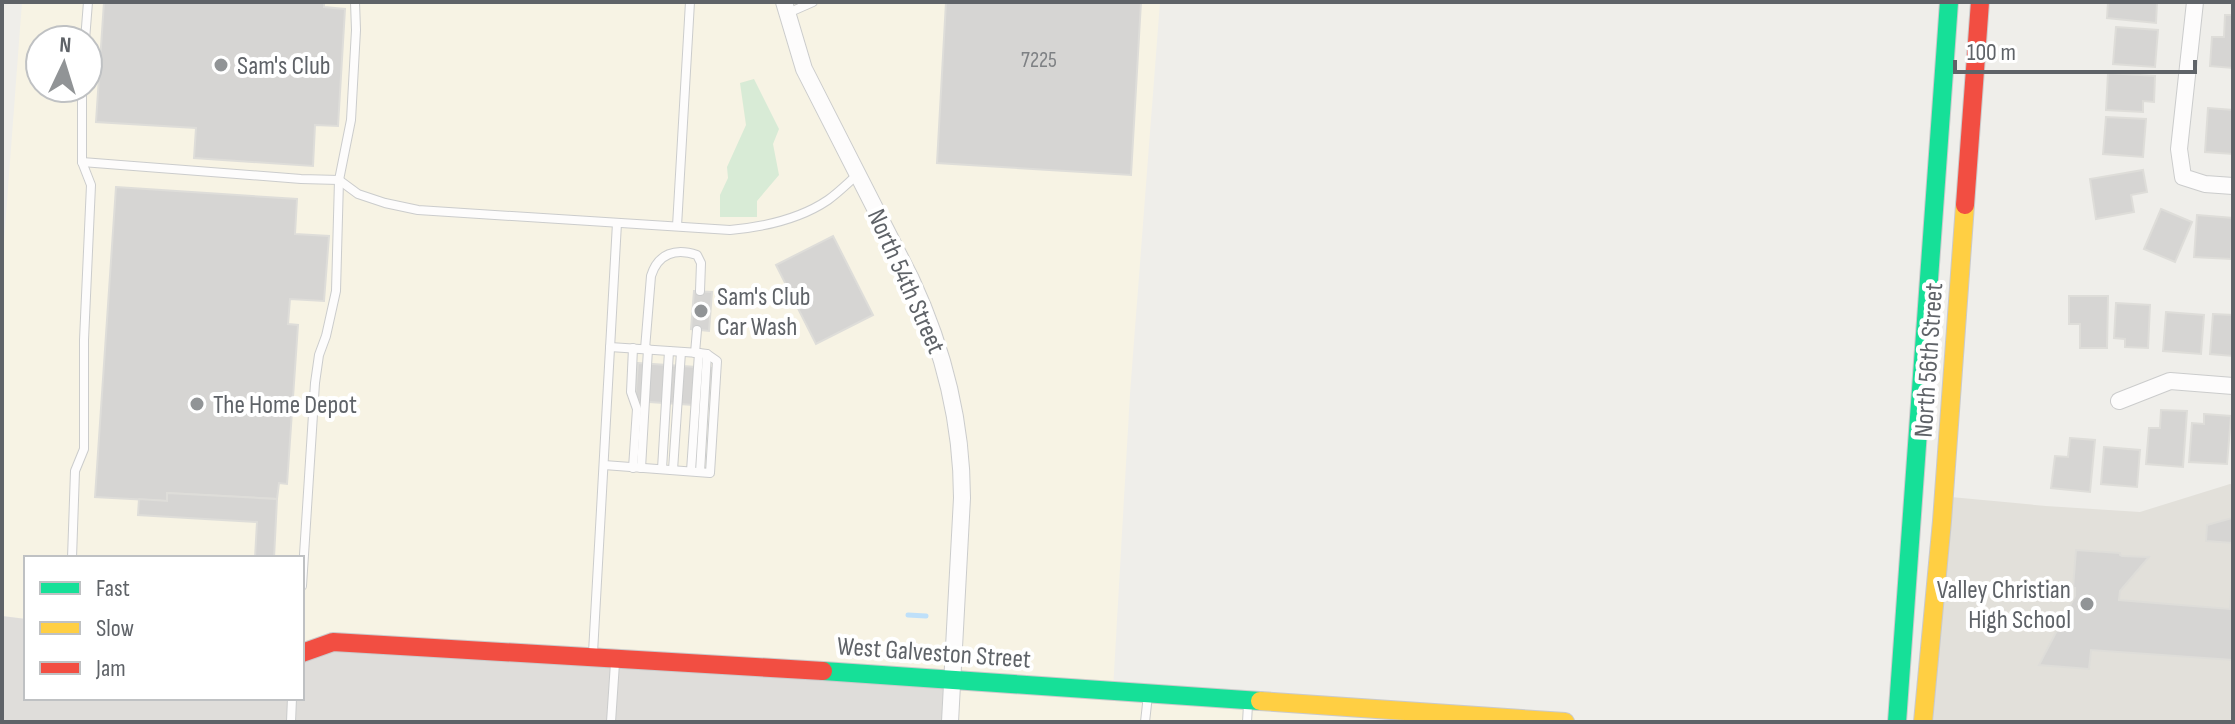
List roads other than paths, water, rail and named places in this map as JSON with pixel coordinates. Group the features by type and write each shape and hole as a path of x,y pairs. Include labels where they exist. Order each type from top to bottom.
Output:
{"main road":[{"name":"North 56th Street","path":"1897,722 1949,2"},
{"name":"North 56th Street","path":"1923,722 1942,521 1980,2"},
{"name":"West Galveston Street","path":"304,652 333,642 952,679 1249,700 1444,718 1565,722"}],"street":[{"path":"2195,2 2179,149 2183,177 2205,184 2233,186"},
{"name":"North 54th Street","path":"785,8 804,69 924,306 949,382 962,474 950,722"},
{"path":"2119,401 2170,381 2233,386"}],"lane":[{"path":"86,24 88,2"},
{"path":"304,556 315,383 336,291 339,180 351,120 355,2"},
{"path":"677,226 690,2"},
{"path":"785,8 813,2"},
{"path":"72,556 75,471 84,449 84,340 91,185 82,162 82,104"},
{"path":"82,162 339,180 358,194 418,210 741,229 797,216 828,200 858,175"},
{"path":"593,657 617,223"},
{"path":"637,468 654,267 666,255 680,251 697,255 701,263 700,291"},
{"path":"695,472 700,353 697,330"},
{"path":"604,465 710,473 717,361 700,353 610,347"},
{"path":"633,348 631,392 637,409 637,468"},
{"path":"662,469 669,351"},
{"path":"673,470 681,352"},
{"path":"611,722 615,659"},
{"path":"1145,722 1148,693"},
{"path":"291,722 292,700"},
{"path":"1247,722 1249,700"}],"waterway":[{"path":"908,615 926,616"}],"place":[{"name":"Sam's Club","path":"221,65"},
{"name":"Sam's Club Car Wash","path":"701,311"},
{"name":"The Home Depot","path":"197,404"},
{"name":"Valley Christian High School","path":"2087,604"}]}
